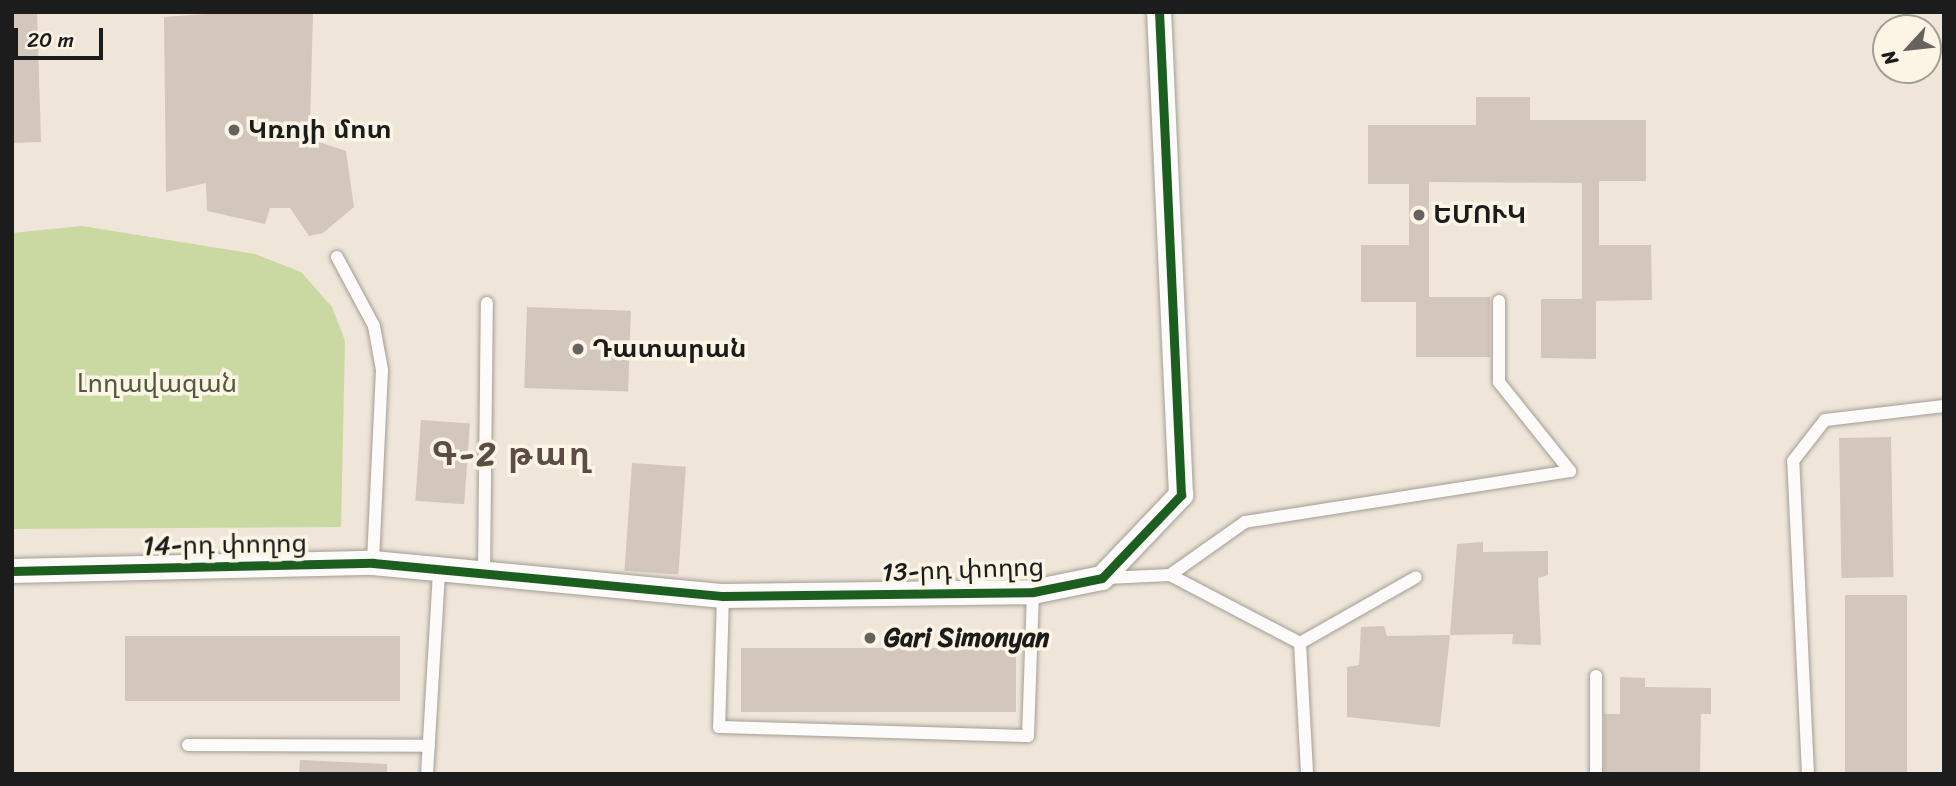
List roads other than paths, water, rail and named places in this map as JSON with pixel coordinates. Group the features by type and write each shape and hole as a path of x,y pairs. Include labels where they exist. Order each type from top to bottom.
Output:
{"street":[{"path":"1102,578 1181,495 1159,12"},
{"name":"14-րդ փողոց","path":"12,571 373,563 439,570"},
{"name":"13-րդ փողոց","path":"439,570 723,596 1033,592 1102,578"}],"lane":[{"path":"337,257 374,326 382,370 373,563"},
{"path":"1170,575 1245,522 1570,471 1499,382 1499,301"},
{"path":"484,574 487,303"},
{"path":"1808,774 1793,461 1825,420 1872,410 1944,406"},
{"path":"427,774 439,570"},
{"path":"1102,578 1170,575 1300,643"},
{"path":"1300,643 1416,577"},
{"path":"723,596 719,727 1028,736 1033,592"},
{"path":"1300,643 1307,774"},
{"path":"1596,676 1596,774"},
{"path":"188,746 429,746"}],"place":[{"name":"Կռոյի մոտ","path":"234,130"},
{"name":"ԵՄՈՒԿ","path":"1419,215"},
{"name":"Դատարան","path":"578,349"},
{"name":"Gari Simonyan","path":"870,638"}],"district":[{"name":"Գ-2 թաղ","path":"512,455"}],"park label":[{"name":"Լողավազան","path":"157,384"}]}
